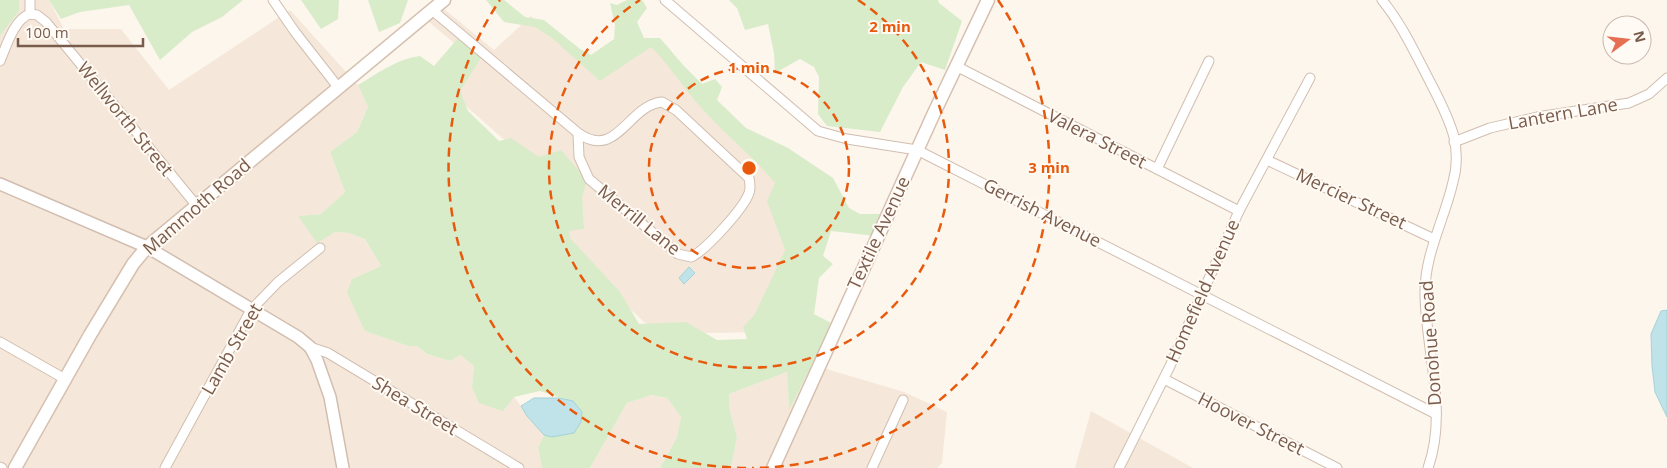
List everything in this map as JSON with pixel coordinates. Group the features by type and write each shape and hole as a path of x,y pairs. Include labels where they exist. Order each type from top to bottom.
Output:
{"main road":[{"name":"Mammoth Road","path":"15,468 65,379 134,264 147,247 444,0"},
{"name":"Textile Avenue","path":"773,468 917,150 988,0"}],"street":[{"path":"0,61 18,23 24,16 30,14 30,0"},
{"path":"273,0 295,32 338,87"},
{"name":"Gerrish Avenue","path":"665,0 818,131 847,139 917,150 1436,414"},
{"name":"Donohue Road","path":"1382,0 1404,32 1435,92 1447,118 1454,142 1456,159 1454,178 1434,239 1428,265 1425,292 1436,385 1435,433 1428,468"},
{"name":"Merrill Lane","path":"432,10 578,133 594,141 614,136 652,104 662,102 676,110 749,178 749,193 743,206 702,251 691,257 684,256 671,249 589,179 579,157 578,133"},
{"name":"Wellworth Street","path":"30,14 37,15 46,22 197,206"},
{"path":"1157,169 1209,61"},
{"name":"Valera Street","path":"956,66 1239,211"},
{"name":"Homefield Avenue","path":"1119,468 1164,379 1239,211 1310,78"},
{"name":"Lantern Lane","path":"1454,142 1490,128 1537,116 1629,103 1649,94 1667,78"},
{"name":"Mercier Street","path":"1267,160 1434,239"},
{"path":"0,184 147,247 298,337 310,347 317,360 330,397 343,468"},
{"name":"Lamb Street","path":"165,468 252,310 278,282 320,248"},
{"path":"0,342 65,379"},
{"name":"Shea Street","path":"310,347 328,354 519,468"},
{"name":"Hoover Street","path":"1164,379 1337,468"},
{"path":"872,468 903,400"}],"shaded area":[{"path":"19,0 49,0 64,29 121,29 169,90 290,10 358,85 368,107 357,132 330,152 345,192 321,214 299,216 335,232 349,233 365,239 381,266 352,279 365,331 408,346 417,346 427,354 450,361 460,355 474,366 472,387 514,397 544,435 538,447 542,468 0,468 0,36 19,11"},
{"path":"444,9 494,50 531,16 603,78 652,42 788,178 813,247 766,332 657,334 544,229 564,192 451,93 472,58 429,22"},
{"path":"813,365 904,392 947,412 942,463 937,468 731,468 737,437 730,411 729,394 787,372 789,409"},
{"path":"651,395 667,398 681,417 677,437 660,468 590,468 627,403"},
{"path":"1091,411 1193,468 1075,468"}],"green space":[{"path":"0,0 19,0 19,11 0,36"},
{"path":"49,0 243,0 222,17 192,32 160,60 129,5 80,12 61,19"},
{"path":"301,0 339,0 338,19 321,29"},
{"path":"368,0 408,0 400,23 379,32"},
{"path":"486,0 504,0 525,17 544,20 580,49 591,55 614,39 615,25 610,3 617,5 627,0 642,0 647,8 637,22 644,38 660,38 702,84 715,79 722,87 717,100 746,128 788,148 833,178 849,208 860,214 883,214 876,236 831,231 823,256 833,264 819,278 814,314 833,324 789,410 787,372 729,394 730,411 737,437 731,468 660,468 677,437 681,417 667,398 651,395 627,403 590,468 542,468 538,447 544,435 552,437 573,402 540,391 514,397 503,411 479,403 472,387 474,366 460,355 450,361 427,354 417,346 408,346 365,331 347,293 352,279 381,266 365,239 349,233 335,232 317,243 298,216 321,214 345,192 330,152 357,132 368,107 358,85 403,60 420,56 434,66 459,37 481,58 460,91 468,111 499,141 511,138 539,157 561,150 587,180 582,198 584,229 569,231 570,238 620,292 639,324 686,322 717,340 747,339 743,327 755,314 785,250 767,201 775,183 706,113 664,60 651,47 600,81 552,38 535,27 504,22"},
{"path":"729,0 938,0 939,3 962,21 945,70 921,62 903,87 880,132 827,126 818,114 819,77 814,67 800,59 775,73 774,53 768,24 745,30 737,8"}],"water":[{"path":"689,267 695,273 684,284 679,278"},
{"path":"1667,310 1667,417 1655,392 1651,334 1661,311"},
{"path":"534,398 559,398 573,401 582,412 581,422 574,433 552,437 544,435 527,416 521,406"}]}
